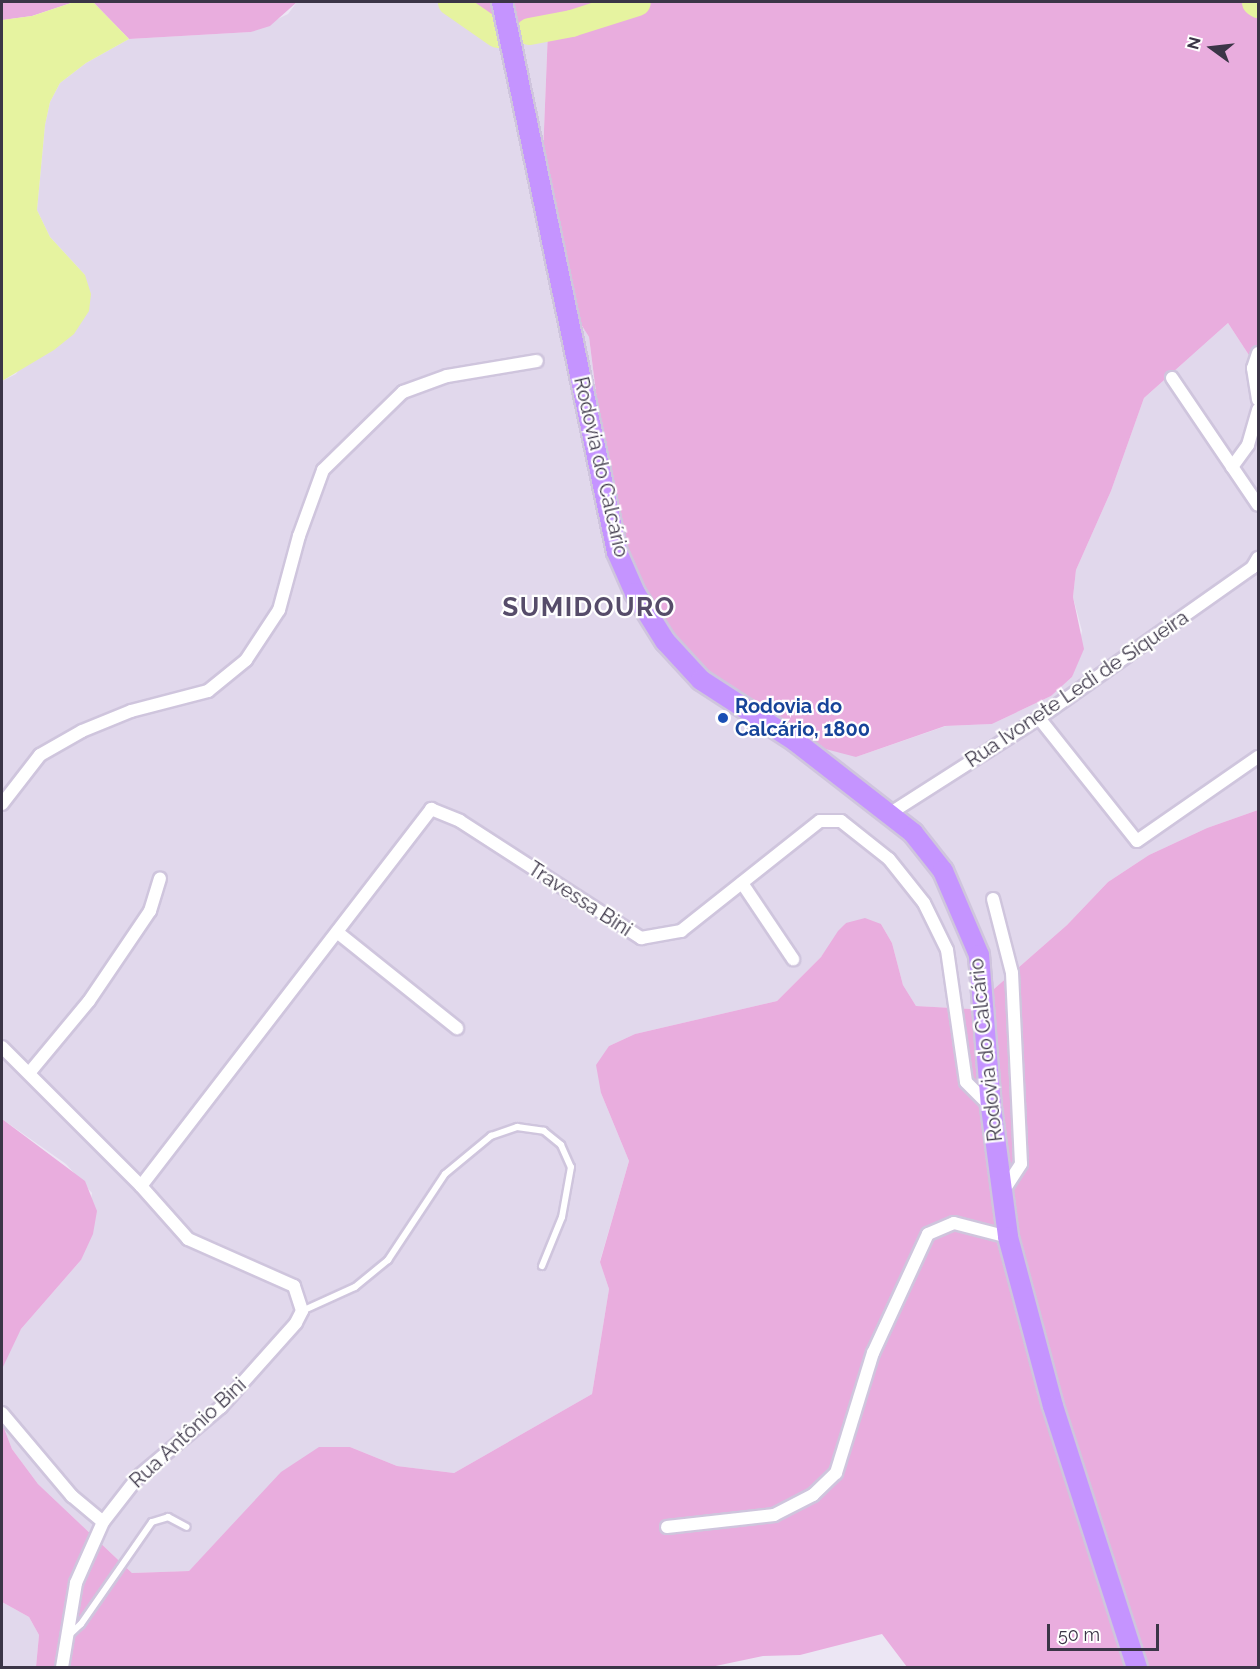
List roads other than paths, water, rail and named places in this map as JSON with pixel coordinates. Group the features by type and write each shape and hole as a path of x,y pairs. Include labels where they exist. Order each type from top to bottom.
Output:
{"main road":[{"name":"Rodovia do Calcário","path":"502,2 617,552 635,593 665,641 701,680 795,741 913,833 943,870 979,955 991,1107 1008,1237 1053,1406 1137,1668"}],"street":[{"path":"1258,352 1253,368 1258,400"},
{"path":"2,804 40,755 82,731 131,711 208,691 246,660 279,610 299,536 323,470 403,392 447,376 537,361"},
{"path":"1172,378 1258,506"},
{"path":"1232,467 1248,445 1258,409"},
{"name":"Rua Ivonete Ledi de Siqueira","path":"889,814 1039,718 1252,568 1258,558"},
{"path":"1039,718 1137,841 1258,757"},
{"name":"Travessa Bini","path":"141,1186 431,809 460,821 641,938 681,931 820,821 841,821 889,859 924,903 947,950 966,1082 991,1107"},
{"path":"30,1072 89,1001 150,911 159,879"},
{"path":"742,883 792,959"},
{"path":"993,899 1012,973 1021,1164 1002,1194"},
{"path":"337,932 457,1028"},
{"path":"2,1047 30,1072 189,1239 294,1286 302,1311"},
{"path":"667,1527 774,1515 813,1495 836,1473 873,1353 928,1234 954,1223 1008,1237"},
{"name":"Rua Antônio Bini","path":"62,1668 64,1639 76,1583 103,1522 138,1477 221,1407 296,1323 302,1311"},
{"path":"2,1413 72,1496 103,1522"}],"lane":[{"path":"302,1311 355,1287 388,1260 445,1174 491,1136 517,1127 544,1131 561,1145 571,1167 562,1217 542,1266"},
{"path":"64,1639 81,1624 152,1522 168,1517 187,1527"}],"waterway":[{"path":"451,2 497,34"},
{"path":"529,31 571,23 637,2"}],"place":[{"name":"Rodovia do Calcário, 1800","path":"723,718"}],"district":[{"name":"SUMIDOURO","path":"589,608"}]}
